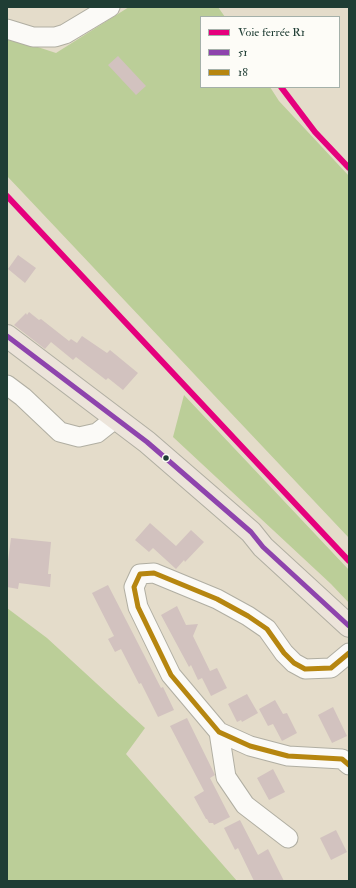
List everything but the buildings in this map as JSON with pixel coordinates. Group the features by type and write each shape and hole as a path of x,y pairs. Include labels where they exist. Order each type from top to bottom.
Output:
{"main road":[{"path":"7,336 147,442 251,532 263,547 349,626"}],"street":[{"path":"7,29 33,37 55,37 65,34 110,7"},
{"path":"7,385 23,397 60,432 79,437 97,433 116,418"},
{"path":"349,653 331,668 305,668 294,663 284,653 267,629 248,616 216,599 154,574 140,574 134,587 138,607 171,676 219,732 250,746 288,756 342,759 349,765"},
{"path":"219,732 226,777 245,805 288,838"}],"green space":[{"path":"129,7 218,7 224,16 200,16 200,88 271,88 279,101 349,176 349,538 7,176 7,37 56,53"},
{"path":"184,395 349,570 349,603 331,584 173,437"},
{"path":"7,608 47,638 145,728 126,754 237,881 7,881"}],"rail line":[{"name":"R1","path":"282,88 315,132 349,168"},
{"name":"R1","path":"7,196 349,561"}],"transit line":[{"name":"51","path":"7,336 147,442 251,532 263,547 349,626"},
{"name":"18","path":"349,653 331,668 305,669 294,663 284,653 267,629 248,616 217,599 154,573 140,574 134,587 138,607 171,675 219,732 250,746 288,756 342,759 349,765"}]}
